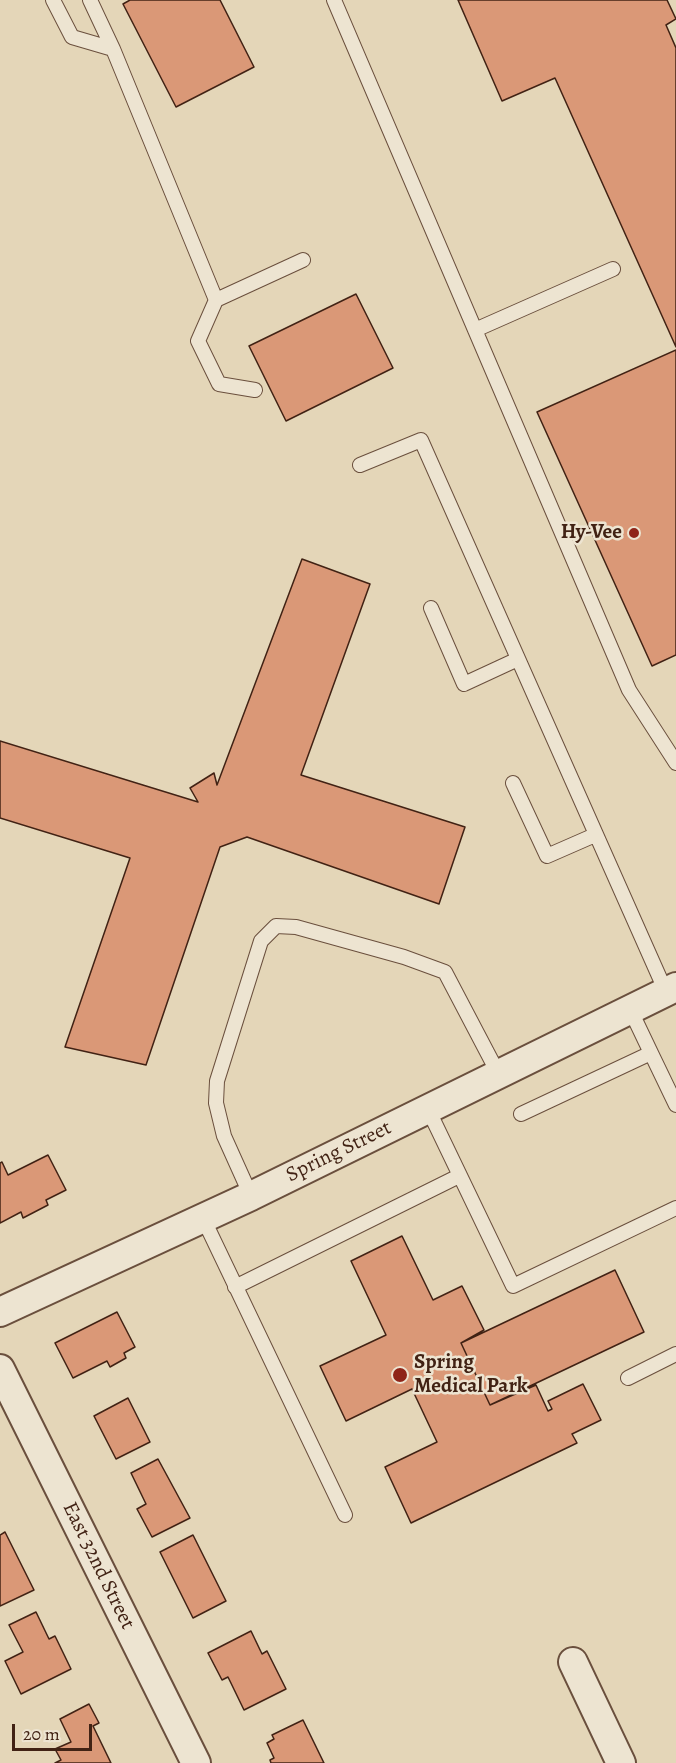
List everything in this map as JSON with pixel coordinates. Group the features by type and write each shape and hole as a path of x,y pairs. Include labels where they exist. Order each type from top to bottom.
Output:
{"street":[{"name":"Spring Street","path":"0,1312 250,1196 671,990"},
{"name":"East 32nd Street","path":"0,1369 196,1763"},
{"path":"573,1662 621,1763"}],"lane":[{"path":"53,0 72,37 113,49"},
{"path":"90,0 113,49 216,300"},
{"path":"334,0 629,690 676,763"},
{"path":"255,390 219,384 198,341 216,300 303,260"},
{"path":"475,330 613,269"},
{"path":"360,465 421,440 595,835 671,990"},
{"path":"432,608 464,684 518,659"},
{"path":"513,783 547,856 595,835"},
{"path":"250,1196 224,1136 216,1103 217,1081 261,941 276,926 296,927 404,957 446,972 498,1073"},
{"path":"630,1010 676,1105"},
{"path":"521,1114 651,1053"},
{"path":"428,1109 513,1286 676,1208"},
{"path":"234,1287 459,1176"},
{"path":"202,1218 345,1515"},
{"path":"628,1378 676,1354"}],"building":[{"path":"130,0 220,0 254,67 176,107 123,4"},
{"path":"458,0 667,0 676,19 666,25 676,48 676,347 555,78 502,101"},
{"path":"356,294 393,368 286,421 249,346"},
{"name":"Hy-Vee","path":"676,350 676,655 652,666 537,412"},
{"path":"302,559 370,584 301,775 465,827 439,904 247,837 220,847 146,1065 65,1047 130,858 0,818 0,741 198,802 190,788 214,773 217,785"},
{"path":"48,1155 66,1190 46,1200 48,1205 23,1218 21,1212 0,1223 0,1163 2,1162 8,1175"},
{"name":"Spring Medical Park","path":"402,1236 433,1300 462,1286 484,1330 461,1343 490,1405 536,1385 548,1411 552,1409 548,1401 583,1384 601,1420 572,1434 577,1443 411,1523 385,1467 437,1442 412,1389 346,1421 320,1366 386,1335 351,1261"},
{"path":"615,1270 644,1332 490,1405 461,1343"},
{"path":"117,1312 135,1347 124,1353 126,1358 110,1367 107,1361 73,1378 55,1343"},
{"path":"128,1398 150,1442 116,1459 94,1416"},
{"path":"158,1459 190,1518 152,1537 137,1509 146,1504 131,1473"},
{"path":"5,1532 34,1590 0,1606 0,1535"},
{"path":"193,1535 226,1601 193,1618 160,1552"},
{"path":"36,1612 49,1639 55,1636 71,1669 21,1694 5,1661 23,1652 9,1625"},
{"path":"251,1631 262,1654 267,1651 286,1689 244,1710 228,1677 222,1680 208,1653"},
{"path":"89,1704 99,1723 93,1726 111,1763 55,1763 61,1760 55,1749 71,1742 60,1719"},
{"path":"303,1720 324,1763 271,1763 270,1760 274,1758 267,1743 274,1739 272,1735"}],"place":[{"name":"Hy-Vee","path":"634,533"},
{"name":"Spring Medical Park","path":"400,1375"}]}
